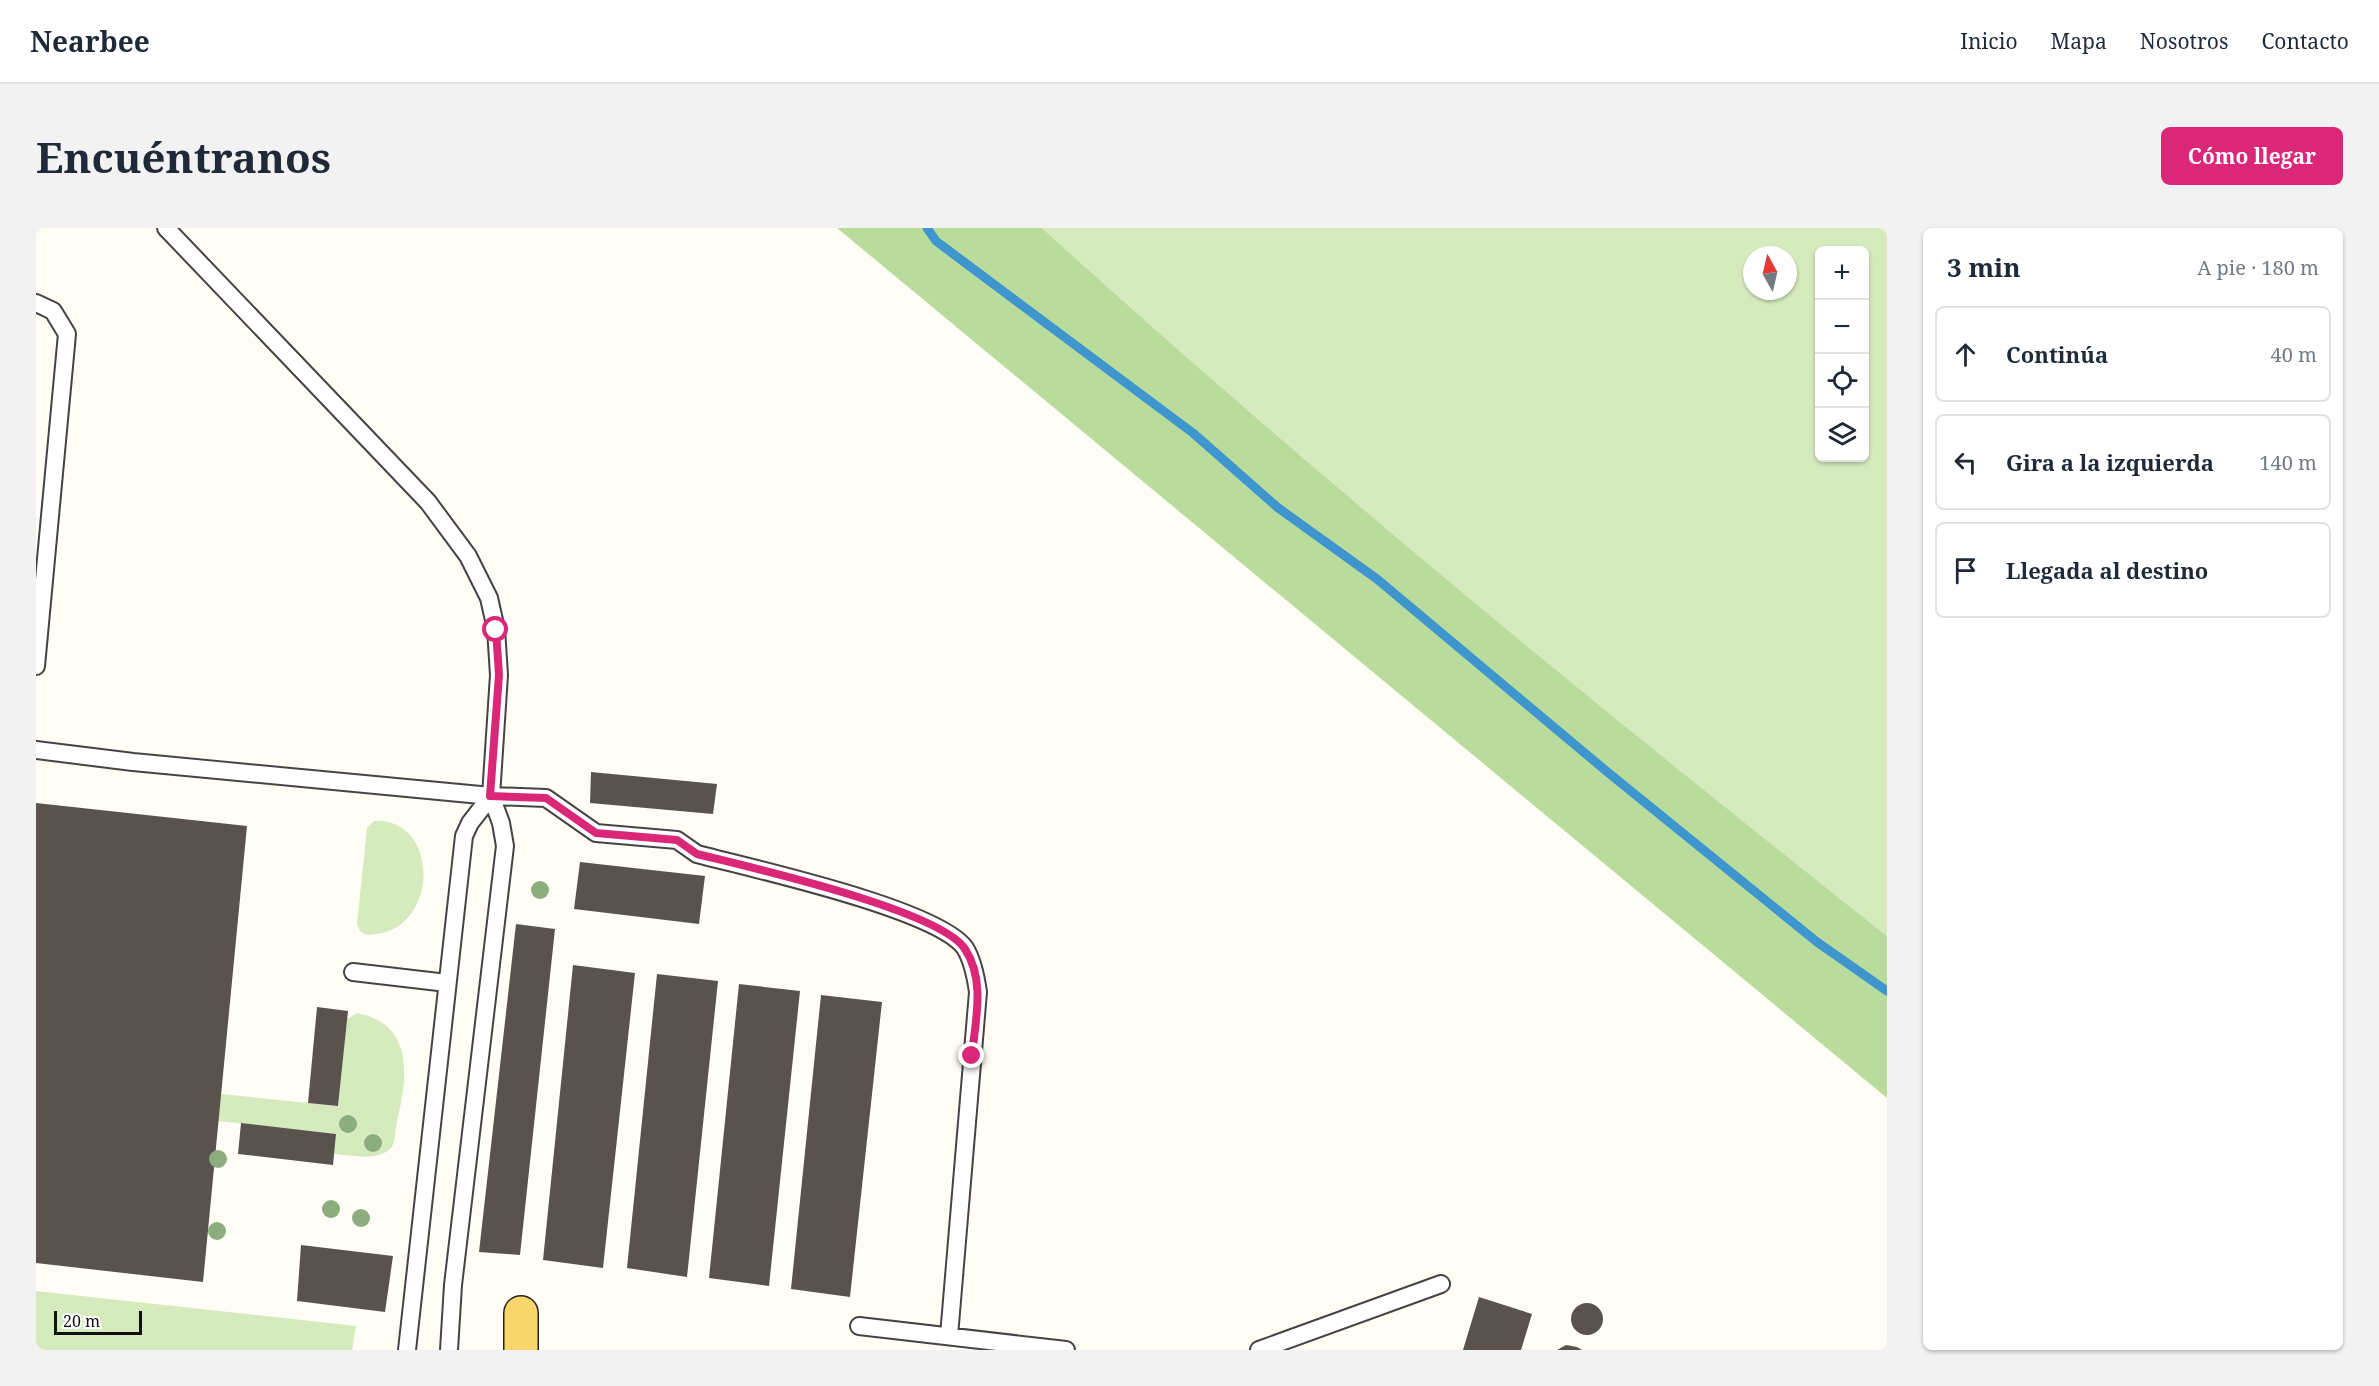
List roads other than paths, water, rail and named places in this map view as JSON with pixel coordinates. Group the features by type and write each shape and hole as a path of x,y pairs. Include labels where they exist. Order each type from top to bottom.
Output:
{"main road":[{"path":"521,1313 521,1350"}],"lane":[{"path":"166,228 428,502 468,556 489,598 496,630 499,675 490,796 501,823 505,846 453,1285 449,1350"},
{"path":"36,303 54,311 67,334 36,666"},
{"path":"36,750 133,762 490,796 546,798 596,833 677,840 697,854 893,908 949,933 965,949 974,969 978,992 949,1336"},
{"path":"407,1350 464,836 470,823 490,796"},
{"path":"353,972 447,983"},
{"path":"1259,1350 1441,1284"},
{"path":"859,1326 1066,1350"}],"waterway":[{"path":"927,228 936,241 1193,433 1277,507 1377,579 1605,770 1817,942 1887,991"}]}
